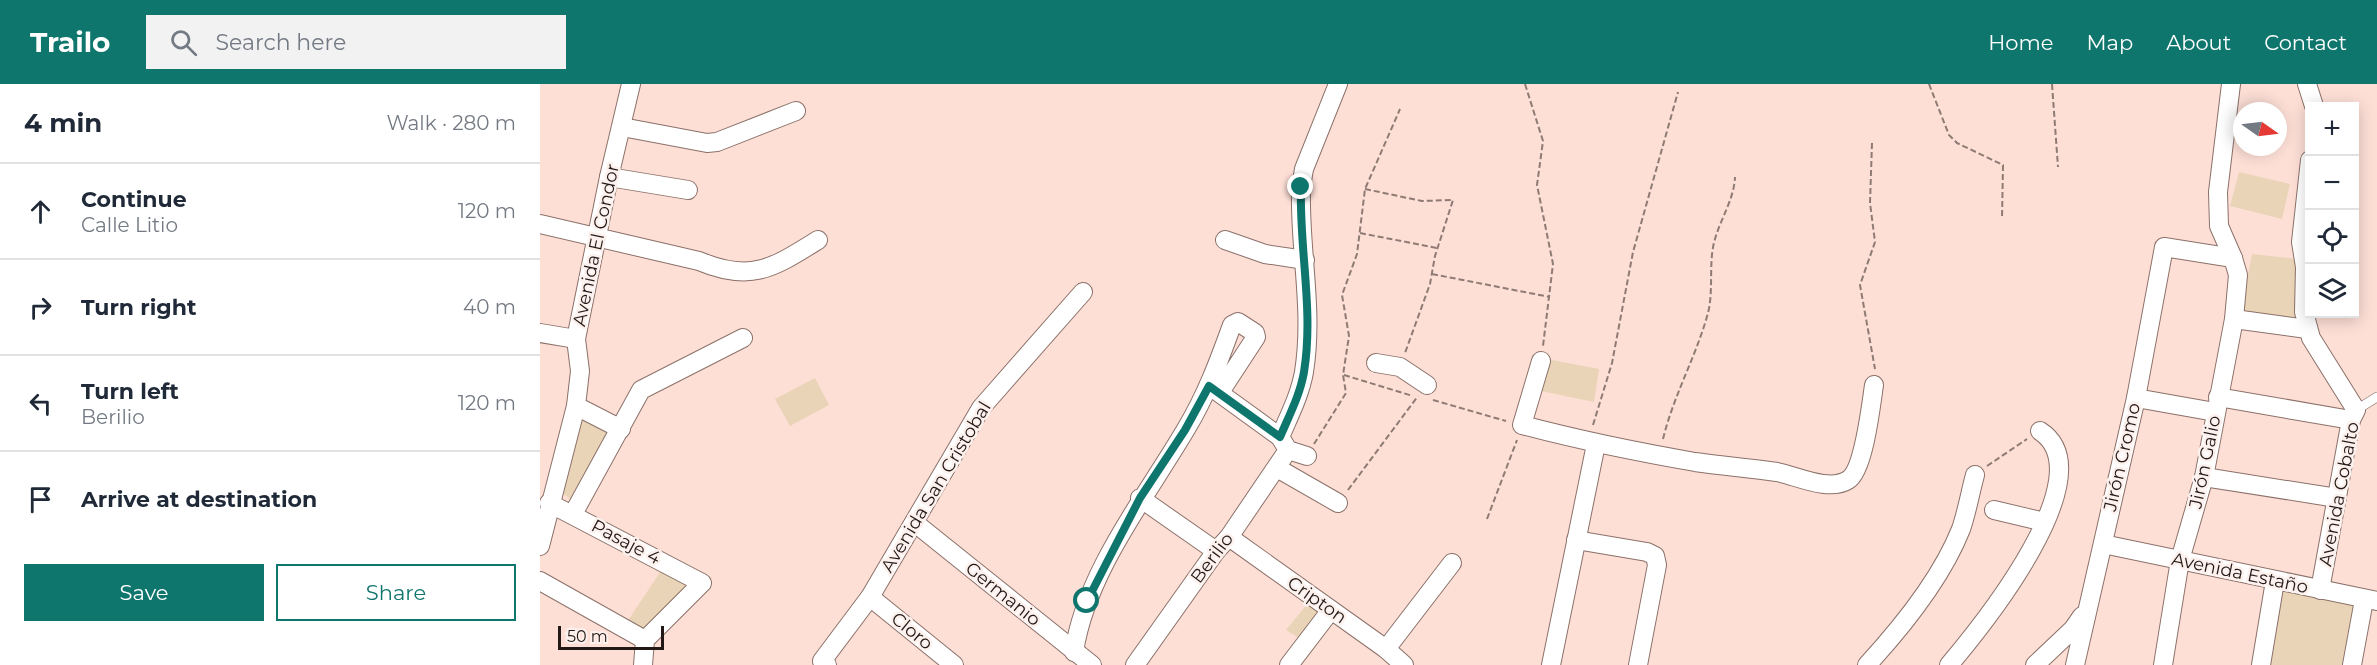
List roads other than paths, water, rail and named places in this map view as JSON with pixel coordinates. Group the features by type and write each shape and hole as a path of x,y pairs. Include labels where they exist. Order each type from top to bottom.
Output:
{"street":[{"name":"Avenida El Condor","path":"540,546 549,503 576,406 580,371 576,339 596,236 631,84"},
{"name":"Berilio","path":"1135,665 1216,551 1229,537 1276,468 1304,372 1309,318 1300,210 1302,178 1338,84"},
{"name":"Jirón Galio","path":"2163,665 2180,560 2204,477 2234,319 2238,275 2218,226 2218,192 2231,84"},
{"path":"2307,84 2313,102"},
{"path":"622,128 707,143 717,142 796,111"},
{"path":"609,177 688,190"},
{"name":"Avenida Cobalto","path":"2305,206 2301,242 2305,267 2304,312 2307,329 2353,415 2320,590"},
{"path":"540,224 699,261 722,271 743,273 762,270 818,240"},
{"path":"1225,240 1265,254 1305,260"},
{"name":"Jirón Cromo","path":"2075,665 2136,398 2164,247 2233,258"},
{"name":"Avenida San Cristobal","path":"824,663 870,597 981,408 1083,292"},
{"path":"2234,319 2307,329"},
{"path":"540,333 576,339"},
{"path":"573,514 641,390 743,338"},
{"path":"1541,361 1521,425 1592,443 1695,462 1778,472 1830,484 1841,483 1856,472 1874,385"},
{"path":"1376,363 1400,367 1427,385"},
{"path":"1074,652 1078,626 1087,601 1140,498 1215,389 1284,443 1306,456"},
{"path":"2136,398 2353,415"},
{"path":"576,406 621,429"},
{"path":"1949,665 2009,588 2046,522 2059,486 2059,464 2048,437 2040,431"},
{"path":"1551,665 1576,540 1592,443"},
{"path":"1276,468 1338,503"},
{"path":"1867,665 1908,618 1950,552 1961,527 1975,475"},
{"path":"2204,477 2337,498"},
{"path":"1140,498 1216,551"},
{"name":"Pasaje 4","path":"549,503 702,583 645,640"},
{"path":"1995,510 2046,522"},
{"name":"Germanio","path":"915,522 1092,665"},
{"name":"Cripton","path":"1229,537 1386,649 1402,664"},
{"path":"1576,540 1647,552 1655,556 1657,565 1638,665"},
{"name":"Avenida Estaño","path":"2103,544 2371,600"},
{"path":"1386,649 1452,563"},
{"path":"540,580 645,640 644,665"},
{"path":"2261,665 2275,581"},
{"name":"Cloro","path":"870,597 954,665"},
{"path":"2352,665 2371,600"},
{"path":"2035,665 2073,629 2086,609"},
{"path":"1289,665 1331,610"}],"lane":[{"path":"2353,415 2377,398"}]}
